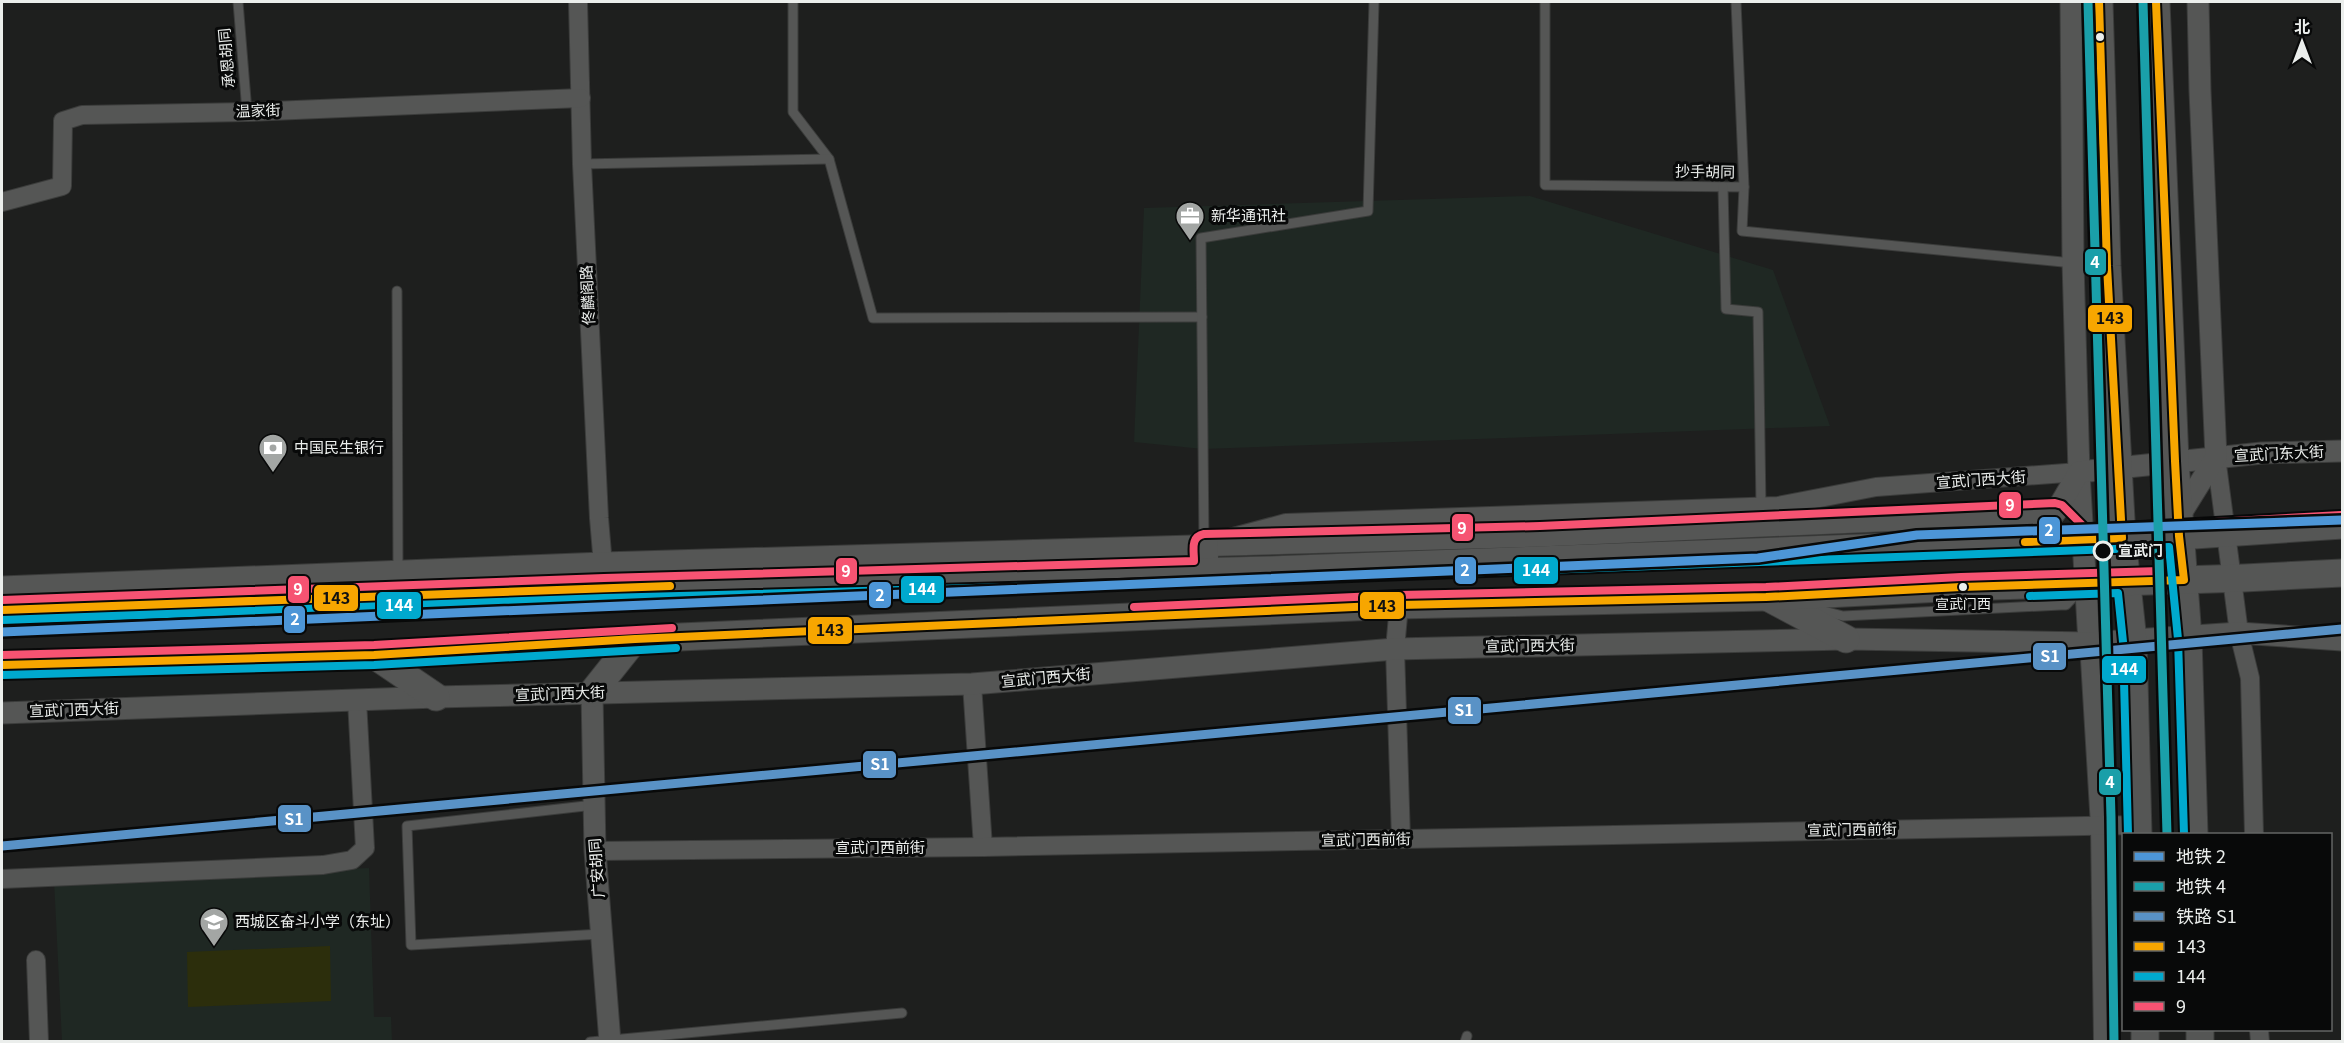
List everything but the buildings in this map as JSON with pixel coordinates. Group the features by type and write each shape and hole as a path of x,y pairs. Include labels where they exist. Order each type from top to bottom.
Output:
{"main road":[{"path":"2099,2 2107,266 2122,538 2133,641 2138,830"},
{"path":"2156,2 2175,461 2188,638 2194,833"},
{"name":"宣武门西大街","path":"2,610 604,575 1205,558 1269,570 2082,540 2122,538 2179,527 2237,531 2343,525"},
{"path":"2,665 374,655 635,639 1399,605 1766,597 1960,587 2343,573"},
{"path":"1766,597 1846,639"},
{"path":"592,693 635,639"},
{"path":"374,655 436,697"}],"street":[{"name":"佟麟阁路","path":"578,2 582,164 598,518 604,575"},
{"path":"2071,2 2073,262 2079,472 2100,826 2103,1041"},
{"path":"2198,2 2200,103 2216,457 2240,633 2250,678 2254,833"},
{"name":"温家街","path":"2,202 62,186 63,120 82,115 247,112 581,98"},
{"name":"宣武门东大街","path":"2079,472 2262,453 2343,451"},
{"path":"2179,527 2216,457"},
{"path":"2079,472 2055,513 2082,540"},
{"name":"宣武门西大街","path":"1205,558 1286,523 1778,506 1876,487 2079,472"},
{"name":"宣武门西大街","path":"1205,558 1540,536 2055,513"},
{"name":"宣武门西大街","path":"2,587 398,572 604,575"},
{"path":"1399,605 1395,649 1401,839"},
{"path":"2240,633 2343,640"},
{"name":"宣武门西大街","path":"2,713 436,697 972,684 1395,649 1846,639 2089,643 2240,633"},
{"path":"972,684 983,847"},
{"name":"广安胡同","path":"592,693 595,850 601,934 603,1040"},
{"path":"2,879 323,865 352,860 365,848 357,700"},
{"name":"宣武门西前街","path":"595,850 983,847 2100,826 2138,830"},
{"path":"36,960 39,1041"}],"lane":[{"name":"承恩胡同","path":"238,2 247,112"},
{"path":"793,2 793,112 830,159 873,318 1202,317"},
{"path":"1205,558 1201,238 1368,211 1374,2"},
{"name":"抄手胡同","path":"1545,2 1545,185 1744,187 1742,231 2107,266"},
{"path":"1736,2 1744,187"},
{"path":"582,164 830,159"},
{"path":"1723,187 1725,309 1758,312 1761,507"},
{"path":"397,291 398,572"},
{"path":"2308,575 2343,582"},
{"path":"594,806 407,825 411,945 601,934"},
{"path":"603,1040 902,1013"}],"shaded area":[{"path":"1530,196 1773,270 1830,426 1203,449 1134,442 1144,208"},
{"name":"西城区奋斗小学（东址）","path":"369,868 374,1017 391,1017 392,1041 62,1041 54,880"}],"green space":[{"path":"330,946 331,1001 188,1007 187,952"}],"metro line":[{"name":"4","path":"2088,2 2111,817 2114,1042"},
{"name":"4","path":"2143,2 2167,833"},
{"name":"2","path":"2,632 1758,558 1917,535 2342,520"}],"rail line":[{"name":"S1","path":"2,846 2342,629"}],"transit line":[{"name":"143","path":"2025,542 2122,538 2107,266 2099,2"},
{"name":"143","path":"2,665 374,655 635,639 1399,605 1766,597 1961,587 2184,580 2175,461 2156,2"},
{"name":"9","path":"2,600 604,578 1194,561 1195,541 1204,534 1540,526 2055,503 2062,505 2086,529 2341,515"},
{"name":"144","path":"2,620 604,598 1269,580 2169,547 2178,639 2184,833"},
{"name":"9","path":"1134,607 1399,595 1766,587 1961,577 2160,571"},
{"name":"143","path":"2,610 670,586"},
{"name":"144","path":"2030,596 2118,593 2123,642 2128,833"},
{"name":"9","path":"2,655 374,645 672,628"},
{"name":"144","path":"2,675 374,665 676,648"}],"place":[{"name":"新华通讯社","path":"1190,242"},
{"name":"中国民生银行","path":"273,474"},
{"name":"宣武门","path":"2103,551"},
{"name":"宣武门西","path":"1963,587"},
{"name":"西城区奋斗小学（东址）","path":"214,948"}]}
